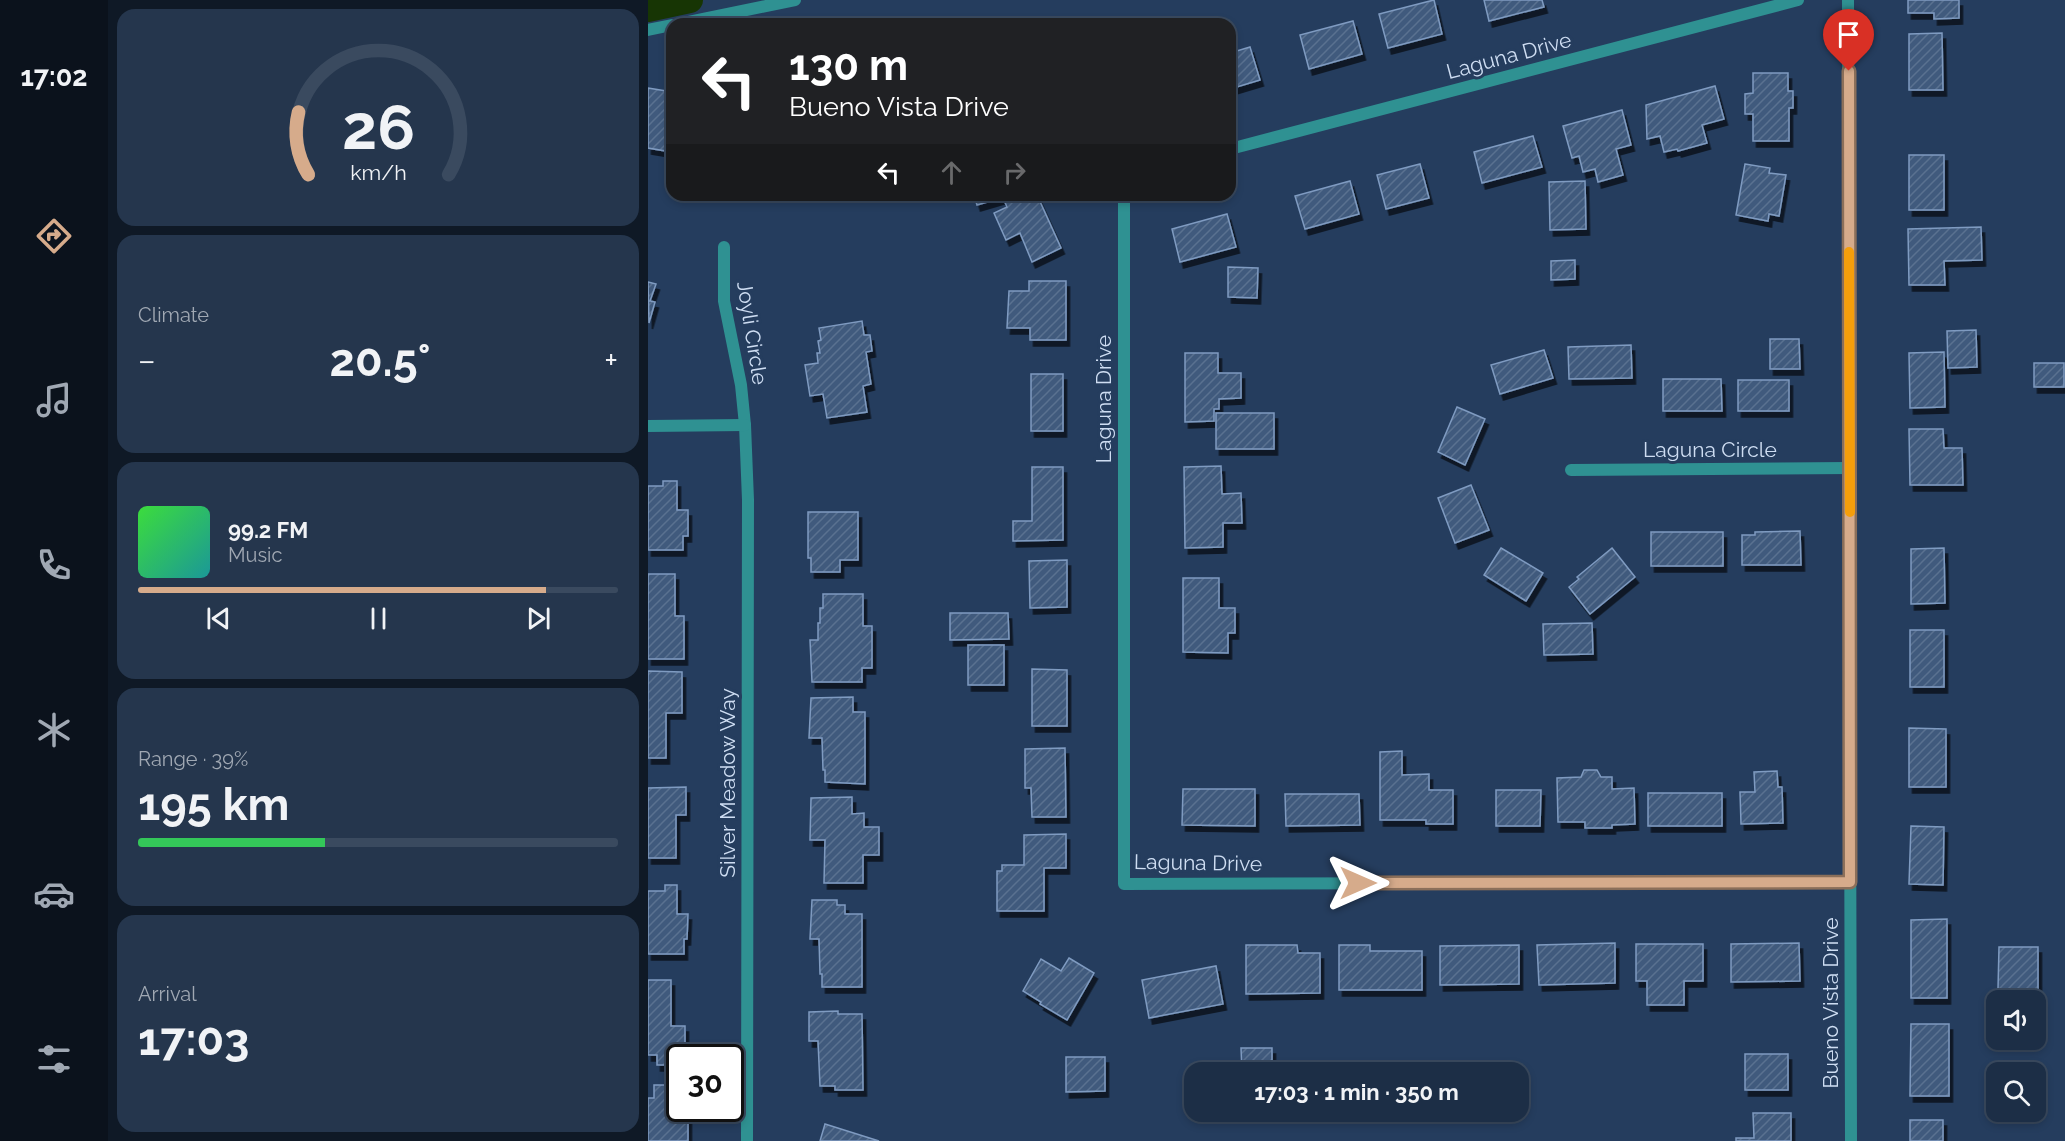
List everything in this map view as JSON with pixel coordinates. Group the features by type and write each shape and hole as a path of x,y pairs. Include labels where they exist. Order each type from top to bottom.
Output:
{"street":[{"path":"707,18 795,0"},
{"name":"Laguna Drive","path":"1236,147 1798,0"},
{"name":"Bueno Vista Drive","path":"1848,0 1851,1141"},
{"path":"648,30 666,26"},
{"name":"Laguna Drive","path":"1124,201 1124,884 1850,882"},
{"name":"Joyli Circle","path":"724,247 724,301 741,385 746,425"},
{"path":"648,426 746,425"},
{"name":"Silver Meadow Way","path":"746,425 748,500 747,1141"},
{"name":"Laguna Circle","path":"1571,470 1850,468"}],"building":[{"path":"1434,0 1442,34 1388,48 1379,14"},
{"path":"1484,0 1542,0 1544,7 1489,21"},
{"path":"1908,0 1959,0 1959,18 1934,19 1934,13 1908,13"},
{"path":"1353,21 1362,54 1309,69 1300,35"},
{"path":"1942,33 1943,90 1909,90 1909,34"},
{"path":"1250,47 1260,80 1236,87 1236,51"},
{"path":"1753,73 1788,73 1788,91 1793,91 1793,108 1789,108 1789,141 1753,141 1753,114 1745,114 1745,94 1753,93"},
{"path":"1715,86 1724,119 1702,125 1707,143 1678,151 1677,149 1664,152 1660,136 1647,139 1646,105"},
{"path":"648,88 666,91 666,151 648,148"},
{"path":"1622,110 1631,145 1616,149 1623,175 1598,182 1595,169 1583,172 1579,156 1572,158 1563,126"},
{"path":"1533,136 1542,167 1482,183 1474,152"},
{"path":"1909,155 1944,155 1944,210 1909,210"},
{"path":"1420,164 1429,198 1386,209 1377,175"},
{"path":"1745,164 1770,168 1769,173 1786,175 1779,216 1769,214 1768,221 1736,215"},
{"path":"1350,181 1359,214 1305,229 1295,196"},
{"path":"1585,181 1586,229 1550,230 1549,182"},
{"path":"976,201 991,201 977,205"},
{"path":"1004,201 1040,201 1061,248 1032,262 1020,233 1006,240 994,213 1007,207"},
{"path":"1227,214 1236,247 1180,262 1172,229"},
{"path":"1981,227 1982,260 1944,261 1945,285 1909,285 1908,229"},
{"path":"1575,260 1575,279 1551,280 1551,261"},
{"path":"1228,267 1258,268 1257,298 1228,297"},
{"path":"1029,281 1066,281 1066,340 1030,340 1030,328 1007,328 1009,291 1029,291"},
{"path":"648,282 656,284 650,301 655,302 649,323"},
{"path":"862,321 864,335 870,335 872,351 866,352 871,384 863,386 867,412 827,418 823,394 810,396 805,365 818,363 817,353 820,353 818,341 821,340 819,328"},
{"path":"1976,330 1977,367 1948,368 1947,331"},
{"path":"1770,339 1799,339 1800,369 1770,369"},
{"path":"1631,345 1632,378 1569,379 1568,347"},
{"path":"1544,350 1553,378 1500,394 1491,365"},
{"path":"1944,352 1945,407 1910,408 1909,353"},
{"path":"1185,353 1218,353 1218,373 1241,373 1241,398 1219,399 1219,409 1214,409 1214,421 1185,422"},
{"path":"2034,363 2064,363 2064,387 2034,387"},
{"path":"1031,374 1063,374 1063,431 1031,431"},
{"path":"1663,379 1721,379 1722,411 1663,411"},
{"path":"1738,380 1789,380 1789,411 1738,411"},
{"path":"1457,407 1485,419 1465,465 1438,452"},
{"path":"1216,413 1274,413 1274,449 1216,449"},
{"path":"1909,429 1943,429 1944,448 1962,448 1963,485 1910,485"},
{"path":"1221,466 1222,494 1241,493 1242,523 1223,523 1223,547 1185,548 1184,467"},
{"path":"1032,467 1063,467 1063,540 1013,541 1013,521 1032,521"},
{"path":"663,481 677,481 677,510 688,510 688,536 683,536 683,550 648,550 648,486 663,486"},
{"path":"1471,485 1489,530 1455,543 1438,498"},
{"path":"808,512 858,512 858,560 840,560 840,572 811,572 811,558 808,558"},
{"path":"1800,531 1801,565 1742,565 1742,535 1755,535 1755,532"},
{"path":"1651,532 1723,532 1723,566 1651,566"},
{"path":"1501,548 1543,573 1526,601 1484,575"},
{"path":"1612,548 1635,577 1590,614 1569,587 1579,579 1577,577"},
{"path":"1944,548 1945,603 1911,604 1911,549"},
{"path":"1067,560 1067,607 1030,608 1029,561"},
{"path":"648,574 675,574 675,616 684,616 684,659 648,659"},
{"path":"1183,578 1219,578 1219,608 1235,608 1235,633 1228,633 1228,653 1183,652"},
{"path":"823,594 863,594 863,626 872,626 872,668 862,668 862,682 812,682 810,640 818,640 818,623 820,623 820,608 823,608"},
{"path":"950,613 1008,613 1009,639 950,640"},
{"path":"1592,623 1593,654 1544,655 1543,624"},
{"path":"1910,630 1944,630 1944,687 1910,687"},
{"path":"968,645 1004,645 1004,685 968,685"},
{"path":"1032,669 1067,670 1067,726 1032,726"},
{"path":"648,671 682,672 682,713 666,713 666,758 648,758"},
{"path":"853,697 853,712 865,712 865,784 825,782 822,738 809,738 811,698"},
{"path":"1909,728 1946,729 1946,787 1909,787"},
{"path":"1065,748 1066,817 1032,817 1031,788 1025,788 1025,749"},
{"path":"1402,751 1402,775 1429,774 1429,790 1453,790 1453,824 1426,824 1426,820 1380,820 1380,752"},
{"path":"1584,770 1597,770 1601,777 1612,777 1612,789 1634,788 1635,824 1612,825 1612,828 1585,828 1585,822 1558,822 1557,778 1581,777"},
{"path":"1777,771 1778,787 1782,787 1783,823 1741,824 1740,792 1755,792 1754,772"},
{"path":"686,787 686,815 676,815 676,858 648,858 648,788"},
{"path":"1183,789 1255,789 1255,826 1182,825"},
{"path":"1496,790 1541,790 1540,826 1496,826"},
{"path":"1648,793 1722,793 1722,826 1648,826"},
{"path":"1285,794 1359,794 1360,825 1286,826"},
{"path":"852,797 852,814 864,813 864,827 879,827 879,855 863,855 863,883 824,883 825,840 810,840 811,798"},
{"path":"1911,826 1944,827 1943,885 1909,884"},
{"path":"1066,834 1066,868 1044,868 1044,911 997,911 997,871 1002,871 1002,865 1024,865 1024,835"},
{"path":"665,885 677,885 677,914 688,914 684,954 648,954 648,891 665,891"},
{"path":"812,900 837,900 837,905 845,905 845,914 862,914 862,987 822,987 819,939 810,939"},
{"path":"1947,919 1947,998 1911,998 1911,920"},
{"path":"1615,943 1615,983 1539,985 1537,945"},
{"path":"1799,943 1800,981 1731,982 1731,944"},
{"path":"1636,944 1703,944 1703,981 1684,981 1684,1005 1647,1005 1647,981 1636,981"},
{"path":"1246,945 1297,945 1298,953 1320,953 1320,993 1246,994"},
{"path":"1339,945 1370,945 1370,951 1422,951 1422,990 1339,990"},
{"path":"1519,945 1519,984 1440,985 1440,946"},
{"path":"1999,947 2038,947 2038,990 1998,989"},
{"path":"1069,958 1094,973 1067,1020 1023,991 1041,959 1061,971"},
{"path":"1216,966 1223,1004 1149,1018 1142,980"},
{"path":"648,980 671,980 671,1026 685,1026 685,1044 666,1044 666,1065 657,1065 657,1055 648,1055"},
{"path":"838,1011 838,1014 862,1014 863,1090 835,1090 835,1086 820,1086 818,1041 809,1041 809,1012"},
{"path":"1911,1024 1949,1024 1949,1096 1910,1096"},
{"path":"1241,1048 1272,1048 1272,1062 1242,1062"},
{"path":"1745,1054 1788,1054 1788,1090 1745,1090"},
{"path":"1066,1057 1105,1057 1105,1091 1066,1092"},
{"path":"654,1085 666,1085 666,1122 688,1122 688,1141 648,1141 648,1098 654,1098"},
{"path":"1753,1113 1791,1113 1791,1141 1736,1141 1736,1138 1754,1138"},
{"path":"1910,1120 1943,1120 1943,1141 1910,1141"},
{"path":"825,1124 879,1141 820,1141"}],"waterway":[{"path":"648,9 690,0"}],"slow traffic":[{"path":"1849,252 1850,512"}],"route":[{"path":"1358,883 1850,882 1849,71"}]}
